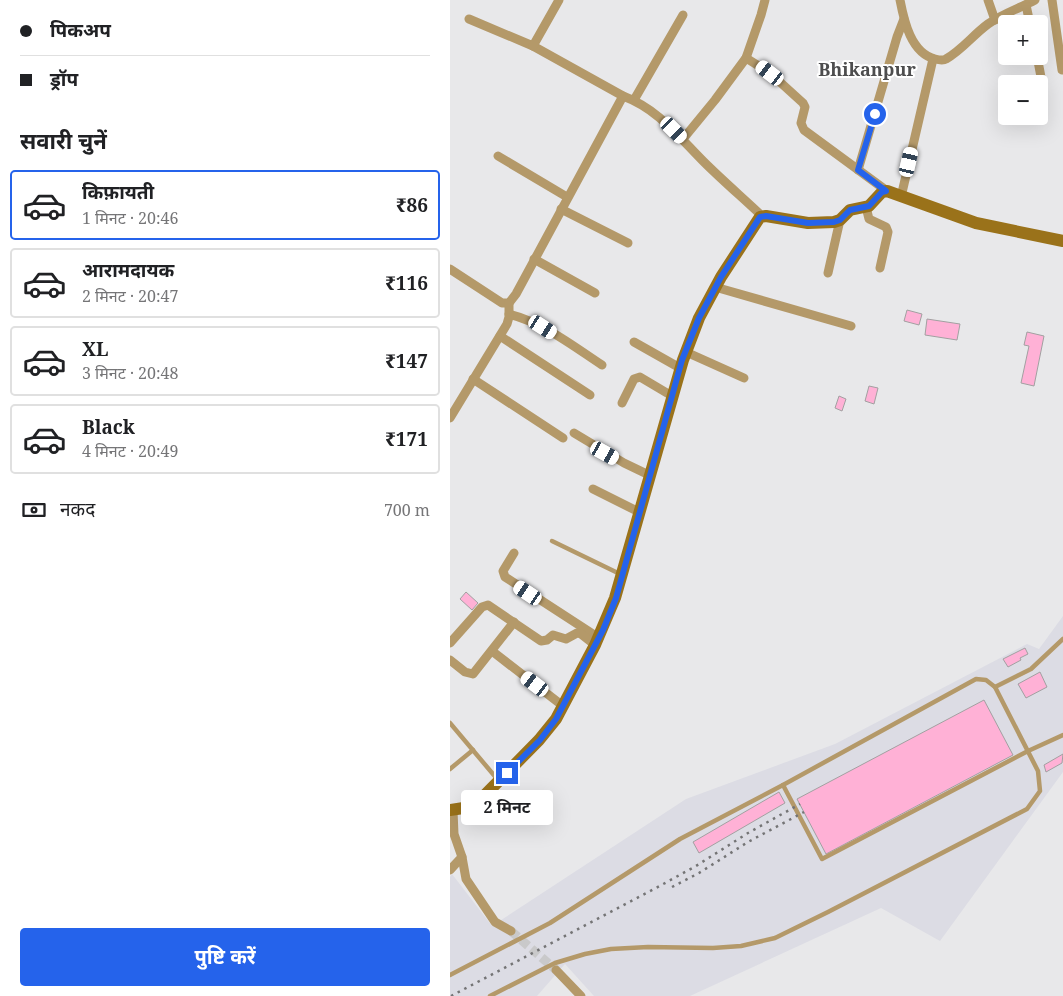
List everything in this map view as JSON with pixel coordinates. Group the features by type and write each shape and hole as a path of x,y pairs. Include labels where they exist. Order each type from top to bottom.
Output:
{"street":[{"path":"533,46 559,0"},
{"path":"683,139 746,58 765,0"},
{"path":"900,0 904,19 913,42 927,56 933,59 946,59 995,20 1035,0"},
{"path":"988,0 995,20"},
{"path":"1052,0 1062,70"},
{"path":"1026,5 1028,15"},
{"path":"634,100 684,15"},
{"path":"469,19 533,46 623,96 634,100 665,121 702,161 762,216 808,223 834,222 840,220 850,210 872,204 886,191"},
{"path":"858,170 896,37 904,19"},
{"path":"746,58 770,73 803,103 805,107 801,124 804,130 886,191 976,223 1063,241"},
{"path":"901,197 933,59"},
{"path":"450,418 507,324 509,302 623,96"},
{"path":"498,156 567,197"},
{"path":"866,207 869,219 886,227 888,232 880,268"},
{"path":"561,209 628,243"},
{"path":"510,931 495,922 466,879 462,857 454,834 451,810 470,807 499,781 540,740 563,706 597,641 616,598 680,368 699,318 715,287 758,219 762,216"},
{"path":"828,273 840,220"},
{"path":"534,259 595,293"},
{"path":"450,269 502,303 509,302"},
{"path":"715,287 851,326"},
{"path":"509,314 531,320 602,364"},
{"path":"500,336 590,395"},
{"path":"634,342 680,368"},
{"path":"686,352 744,378"},
{"path":"622,402 636,377 640,377 672,396"},
{"path":"473,379 563,438"},
{"path":"574,433 624,463 649,475"},
{"path":"593,489 639,512"},
{"path":"514,553 503,571 505,577 597,641"},
{"path":"450,644 484,606 491,606 541,641 547,640 554,635 566,639 577,633 597,641"},
{"path":"450,660 465,672 473,674 514,622"},
{"path":"492,651 563,706"},
{"path":"450,870 462,857"},
{"path":"556,970 582,996"}],"lane":[{"path":"552,541 622,575"},
{"path":"995,687 1031,669 1063,639"},
{"path":"450,975 550,922 680,840 976,679 986,680 995,687 1038,771 1040,791 1027,809 774,938 741,946 713,948 648,947 611,949 585,954 555,962 490,996"},
{"path":"450,723 499,781"},
{"path":"784,785 822,859 1028,751 1063,735"},
{"path":"450,769 473,750"}],"shaded area":[{"path":"1063,616 1063,772 940,941 881,908 690,996 594,996 565,964 537,996 450,996 450,877 452,874 492,926 686,799 835,744 1027,644 1039,649"}],"building":[{"path":"907,310 922,314 919,325 904,321"},
{"path":"927,319 960,324 957,340 925,335"},
{"path":"1027,332 1044,336 1034,386 1021,383 1029,346 1024,345"},
{"path":"869,386 878,388 874,404 865,401"},
{"path":"839,396 846,399 842,411 835,408"},
{"path":"466,592 478,603 472,610 460,599"},
{"path":"1025,648 1028,654 1008,667 1003,659"},
{"path":"1040,672 1047,687 1026,698 1018,684"},
{"path":"984,700 1013,755 826,854 797,799"},
{"path":"1063,754 1062,763 1046,772 1044,765"},
{"path":"779,792 785,803 699,853 693,842"}],"tunnel":[{"path":"511,931 556,970"}],"railway":[{"path":"451,996 696,866 748,833 800,804"},
{"path":"672,887 699,873 748,842 804,812"}],"district":[{"name":"Bhikanpur","path":"867,70"}],"route":[{"path":"507,773 540,740 556,719 603,630 616,598 682,360 699,318 721,277 760,217 766,216 808,223 834,222 840,220 850,210 869,206 882,192 886,191 858,170 875,114"}]}
